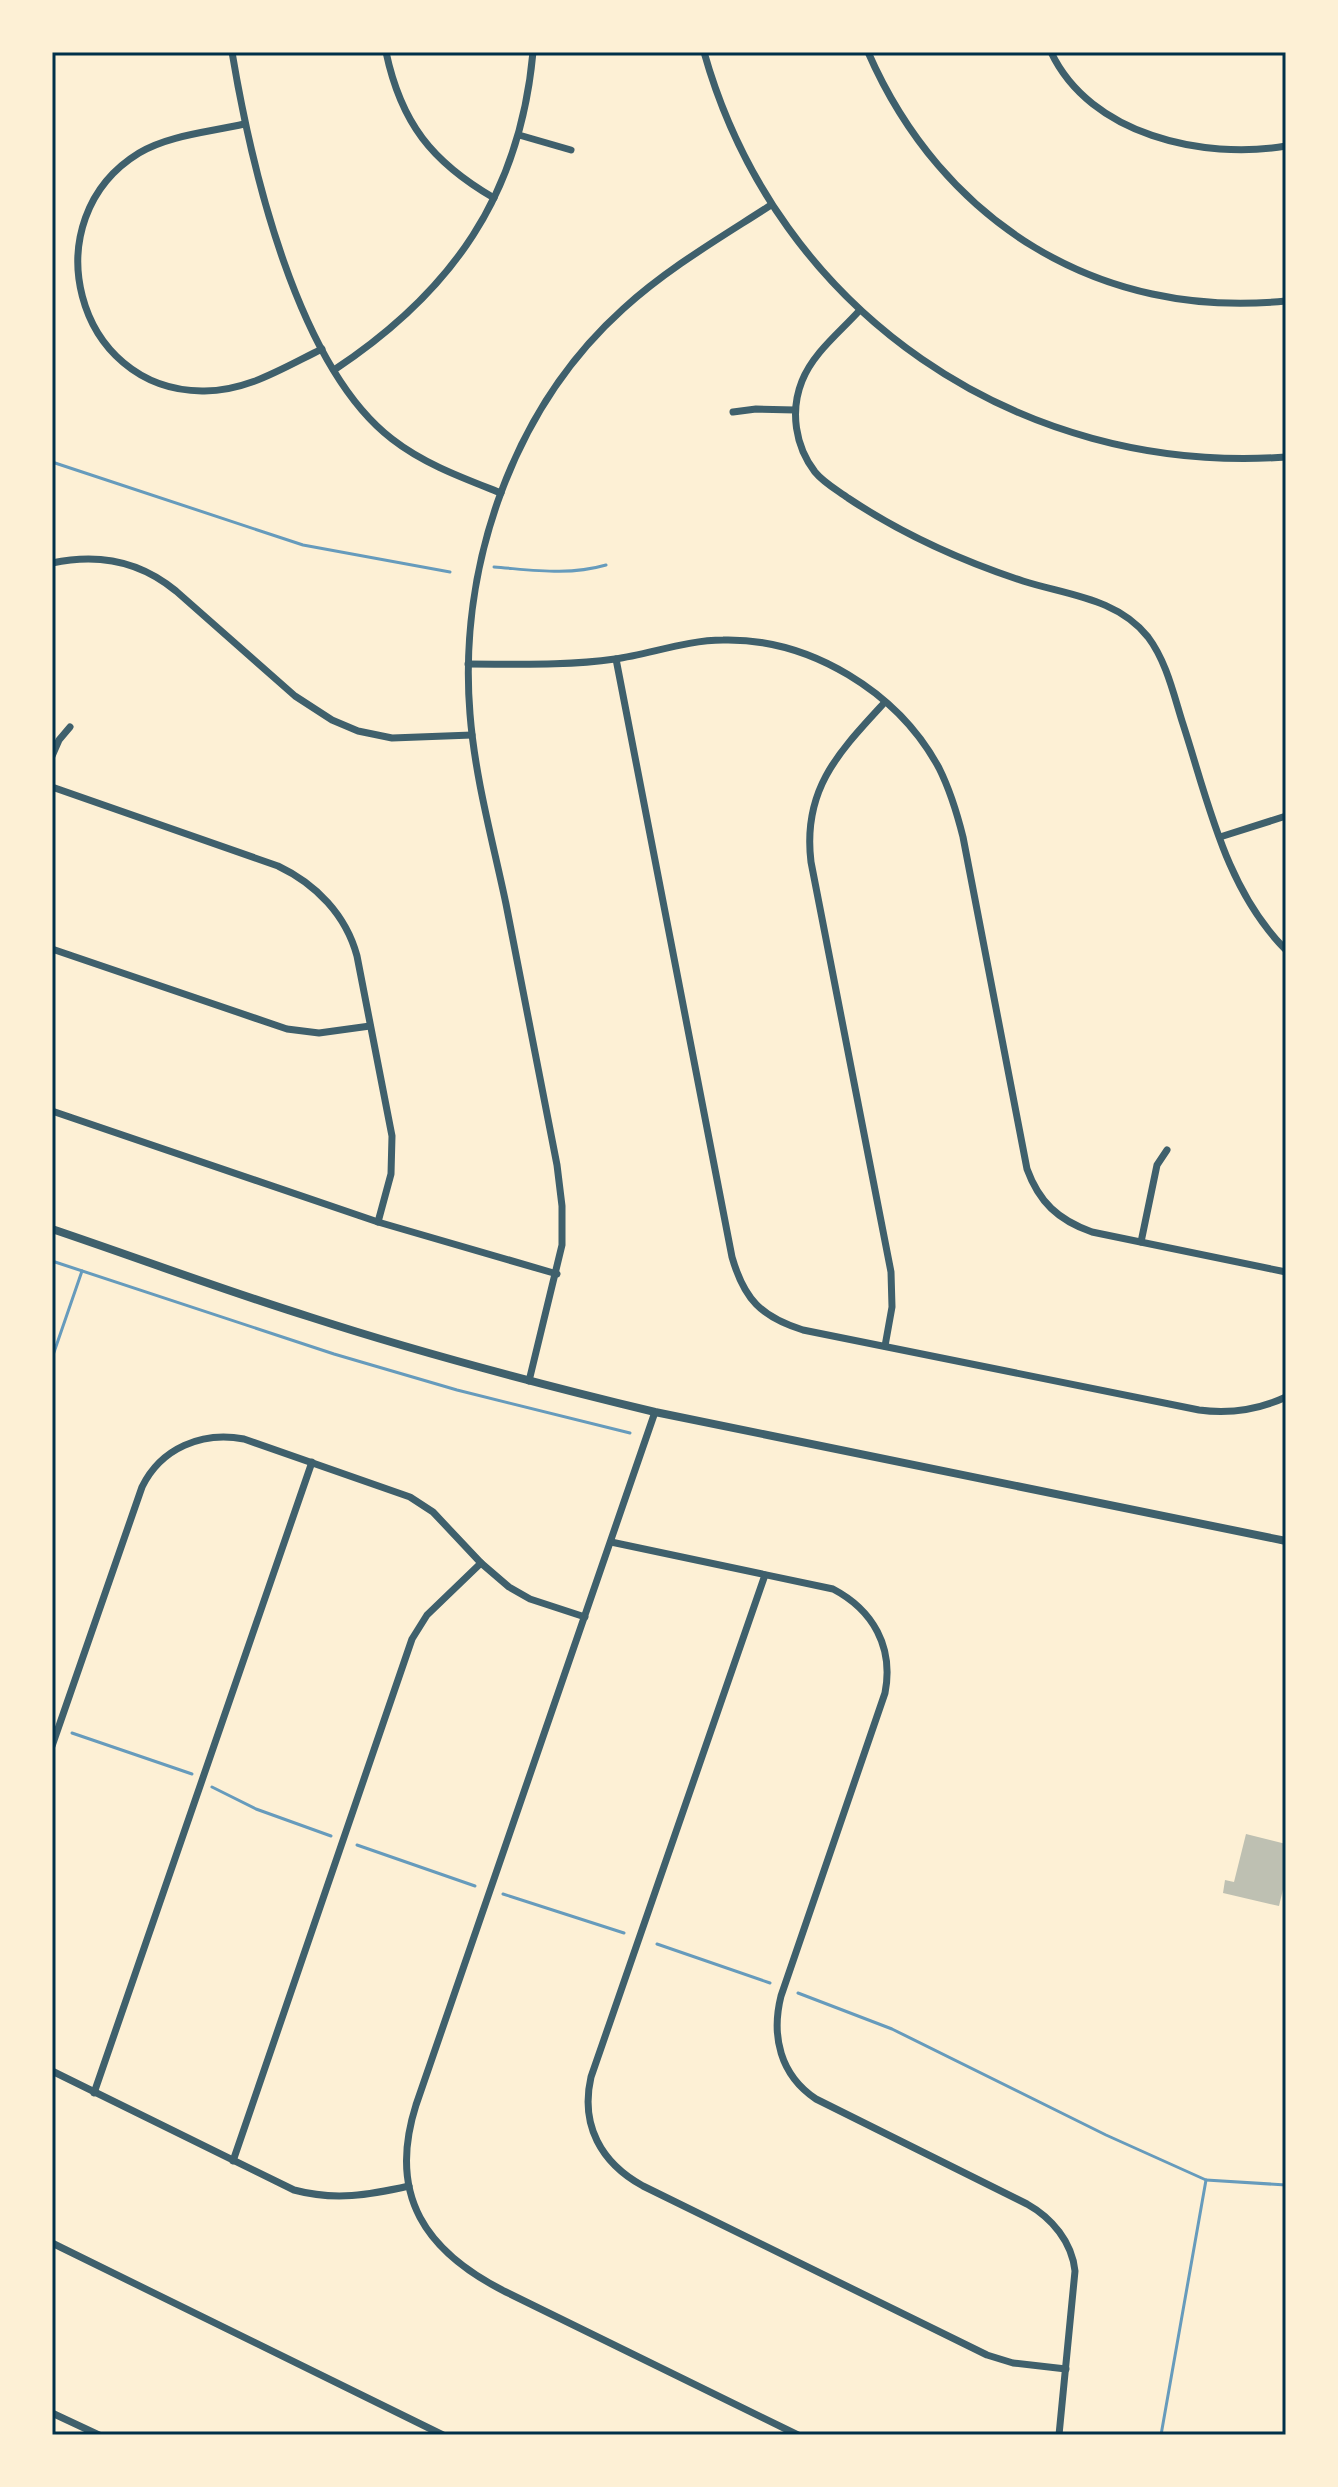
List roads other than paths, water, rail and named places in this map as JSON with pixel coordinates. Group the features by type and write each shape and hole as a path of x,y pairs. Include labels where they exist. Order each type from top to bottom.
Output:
{"street":[{"path":"232,52 244,124 265,203 283,257 334,370 361,409 390,438 433,465 501,493"},
{"path":"386,52 399,96 421,137 455,173 494,198"},
{"path":"334,370 372,345 418,305 468,244 494,198 519,135 533,52"},
{"path":"704,52 734,135 771,205 859,311 903,347 986,399 1056,428 1166,455 1225,459 1286,457"},
{"path":"868,52 897,111 940,170 985,213 1028,243 1094,276 1154,294 1215,303 1286,301"},
{"path":"1051,52 1064,75 1085,97 1118,119 1149,134 1179,144 1214,149 1254,150 1286,146"},
{"path":"244,124 159,144 140,153 113,174 90,206 81,231 77,272 82,297 97,331 116,355 145,376 177,388 202,391 241,386 322,349"},
{"path":"519,135 571,150"},
{"path":"529,1381 557,1274 563,1235 559,1179 472,735 468,664 481,559 501,493 524,442 555,390 586,350 620,311 671,270 771,205"},
{"path":"859,311 808,369 799,390 795,410 800,445 813,470 831,487 861,507 918,538 970,562 1028,583 1103,604 1128,618 1142,631 1164,665 1231,868 1249,904 1286,950"},
{"path":"733,412 795,410"},
{"path":"52,563 80,558 109,559 156,576 295,696 340,724 392,738 472,735"},
{"path":"468,664 579,663 721,640 785,648 848,674 885,702 916,734 946,782 958,818 1023,1146 1033,1185 1052,1211 1076,1226 1286,1272"},
{"path":"616,659 732,1257 739,1280 751,1300 778,1322 803,1330 1210,1412 1252,1409 1286,1397"},
{"path":"885,702 846,744 828,770 814,801 809,837 811,862 891,1272 892,1307 885,1346"},
{"path":"52,756 59,740 70,727"},
{"path":"52,787 267,861 311,885 335,911 351,939 393,1150 389,1184 378,1222"},
{"path":"1220,837 1286,816"},
{"path":"52,949 287,1029 319,1033 370,1026"},
{"path":"52,1111 378,1222 557,1274"},
{"path":"1141,1242 1157,1165 1167,1150"},
{"path":"52,1229 308,1317 529,1381 655,1412 1286,1541"},
{"path":"655,1412 413,2115 407,2144 409,2186 417,2211 437,2243 459,2265 476,2276 798,2435"},
{"path":"52,1746 138,1496 154,1468 186,1444 217,1437 244,1439 398,1492 423,1505 481,1563 523,1595 585,1617"},
{"path":"94,2093 312,1462"},
{"path":"611,1542 833,1589 857,1604 878,1631 887,1660 887,1681 878,1717 779,2005 776,2033 783,2061 797,2083 816,2099 1027,2204 1054,2225 1069,2247 1075,2271 1059,2435"},
{"path":"233,2161 412,1639 427,1615 481,1563"},
{"path":"765,1575 594,2069 587,2105 592,2131 609,2162 643,2186 987,2355 1013,2363 1066,2369"},
{"path":"52,2071 286,2187 321,2196 360,2196 409,2186"},
{"path":"52,2243 443,2435"},
{"path":"52,2413 99,2435"}],"waterway":[{"path":"52,462 303,545 450,572"},
{"path":"494,567 564,571 606,565"},
{"path":"52,1261 334,1354 457,1390 630,1433"},
{"path":"52,1358 82,1271"},
{"path":"72,1733 192,1774"},
{"path":"212,1787 256,1809 331,1836"},
{"path":"357,1845 475,1886"},
{"path":"503,1894 624,1933"},
{"path":"657,1944 770,1983"},
{"path":"798,1993 892,2029 1106,2135 1206,2180 1286,2185"},
{"path":"1161,2435 1206,2180"}]}
